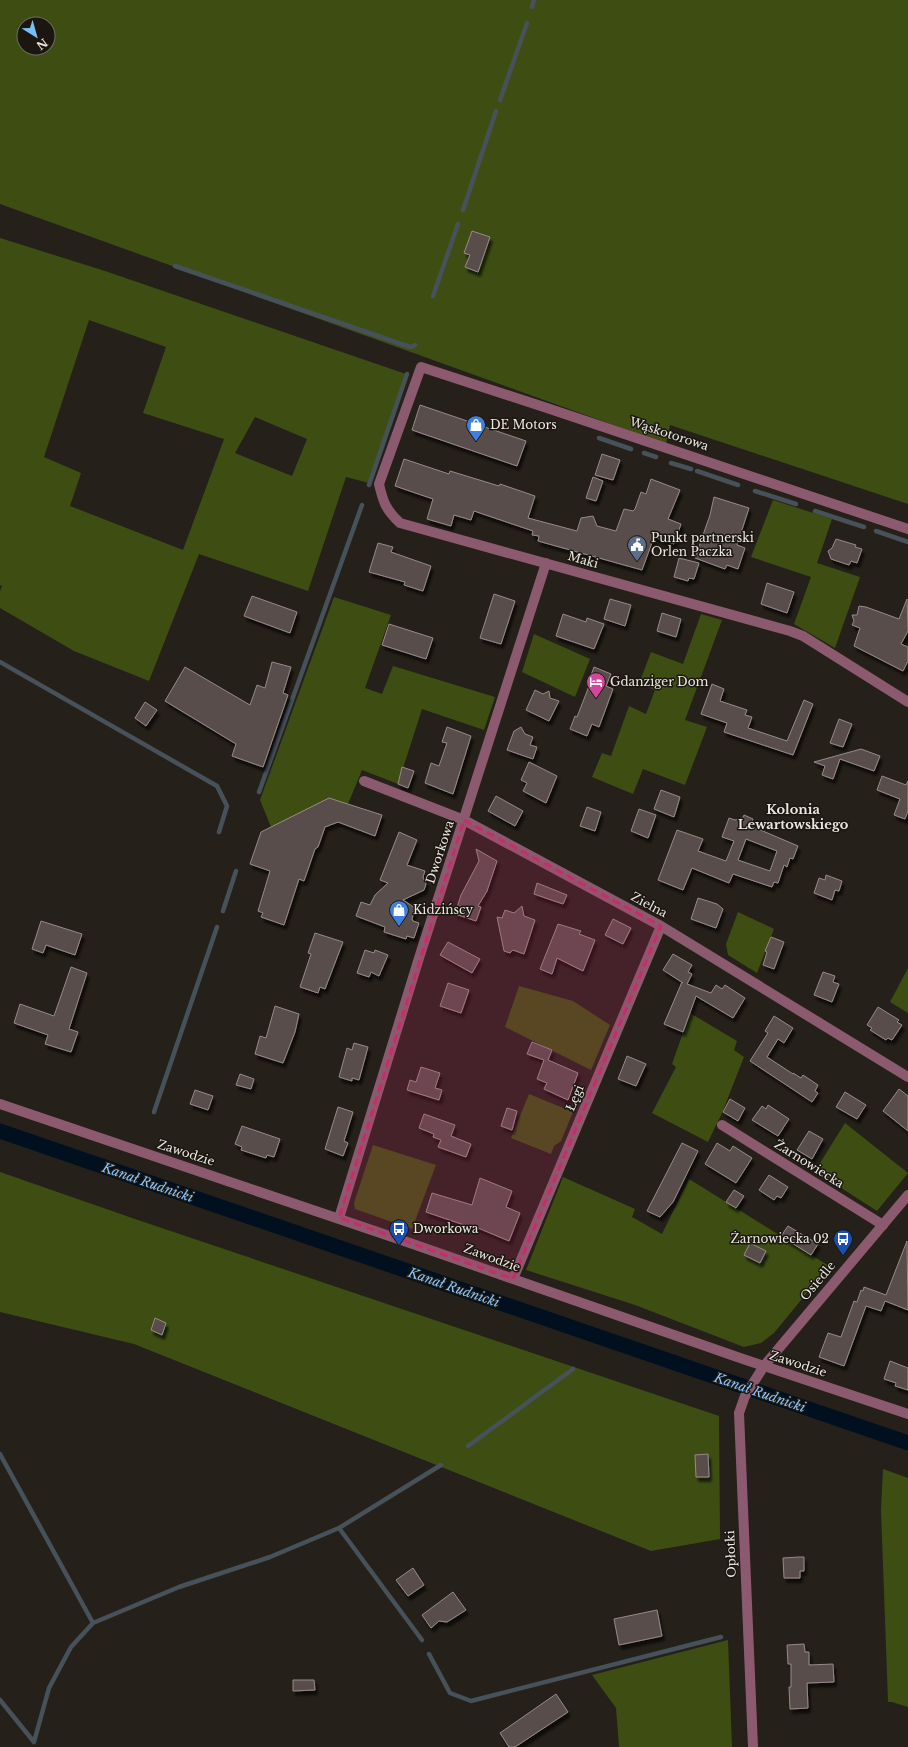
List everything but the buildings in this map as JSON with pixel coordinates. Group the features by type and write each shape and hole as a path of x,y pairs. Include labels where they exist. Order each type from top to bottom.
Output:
{"street":[{"name":"Wąskotorowa","path":"421,367 908,529"},
{"name":"Maki","path":"421,367 379,484 384,503 390,514 400,523 790,631 804,636 908,702"},
{"name":"Dworkowa","path":"339,1218 546,563"},
{"name":"Zielna","path":"364,782 464,820 661,926 908,1077"},
{"name":"Łęgi","path":"513,1279 661,926"},
{"name":"Zawodzie","path":"0,1104 339,1218 764,1366 908,1414"},
{"name":"Żarnowiecka","path":"722,1125 883,1225"},
{"name":"Osiedle","path":"764,1366 908,1195"},
{"name":"Opłotki","path":"753,1747 739,1413 745,1396 764,1366"}],"highlighted area":[{"path":"464,820 661,926 513,1279 339,1218"}],"green space":[{"path":"0,0 908,0 908,504 670,425 666,444 0,204"},
{"path":"0,238 105,271 406,374 369,483 346,477 308,591 199,554 149,681 74,651 0,608 0,591 2,586 0,585","holes":["89,320 166,347 143,413 224,439 183,550 70,506 81,473 44,457","255,417 307,439 292,476 235,453"]},
{"path":"773,500 832,519 817,563 860,577 835,648 794,624 811,577 751,557"},
{"path":"334,597 391,615 365,688 382,694 393,666 495,697 484,730 422,709 398,784 362,770 348,804 271,827 260,800"},
{"path":"701,614 722,620 685,720 707,727 685,785 643,769 633,794 592,777 602,753 611,756 629,706 646,714 655,690 639,684 651,652 683,664"},
{"path":"534,634 590,659 575,697 522,672"},
{"path":"738,912 774,929 757,973 728,955 726,944"},
{"path":"908,968 908,1013 890,1002"},
{"path":"519,986 573,1001 610,1025 591,1070 505,1027"},
{"path":"690,1013 737,1041 734,1050 744,1057 722,1113 708,1142 652,1113 676,1067 672,1064"},
{"path":"529,1094 573,1112 561,1141 554,1146 551,1154 511,1138"},
{"path":"845,1123 908,1173 877,1211 815,1171"},
{"path":"373,1145 436,1165 412,1229 355,1209 354,1203"},
{"path":"0,1172 719,1416 720,1539 651,1551 134,1344 0,1312"},
{"path":"563,1177 635,1209 632,1217 662,1234 689,1179 829,1266 774,1333 761,1343 744,1347 635,1305 526,1270"},
{"path":"883,1469 908,1478 908,1707 888,1702 881,1510"},
{"path":"728,1640 732,1747 619,1747 616,1708 592,1675"}],"waterway":[{"path":"532,7 534,0"},
{"path":"500,100 527,23"},
{"path":"463,210 496,111"},
{"path":"433,296 458,224"},
{"path":"175,266 404,345 411,347 415,345"},
{"path":"369,485 407,374"},
{"path":"599,438 631,449"},
{"path":"644,453 656,457"},
{"path":"671,463 691,469"},
{"path":"697,471 738,485"},
{"path":"755,491 796,504"},
{"path":"259,792 362,505"},
{"path":"815,511 864,527"},
{"path":"876,531 908,542"},
{"path":"0,662 217,786 227,806 219,832"},
{"path":"223,911 236,871"},
{"path":"154,1112 217,927"},
{"name":"Kanał Rudnicki","path":"0,1131 908,1443"},
{"path":"468,1446 573,1369"},
{"path":"0,1454 93,1623"},
{"path":"0,1700 34,1742 49,1688 71,1647 93,1623 179,1587 270,1557 339,1528 441,1465"},
{"path":"339,1528 422,1640"},
{"path":"429,1654 450,1693 471,1701 721,1637"}],"place":[{"name":"DE Motors","path":"476,442"},
{"name":"Punkt partnerski Orlen Paczka","path":"637,562"},
{"name":"Gdanziger Dom","path":"596,699"},
{"name":"Kidzińscy","path":"399,927"},
{"name":"Dworkowa","path":"399,1246"},
{"name":"Żarnowiecka 02","path":"843,1256"}],"district":[{"name":"Kolonia Lewartowskiego","path":"793,816"}]}
